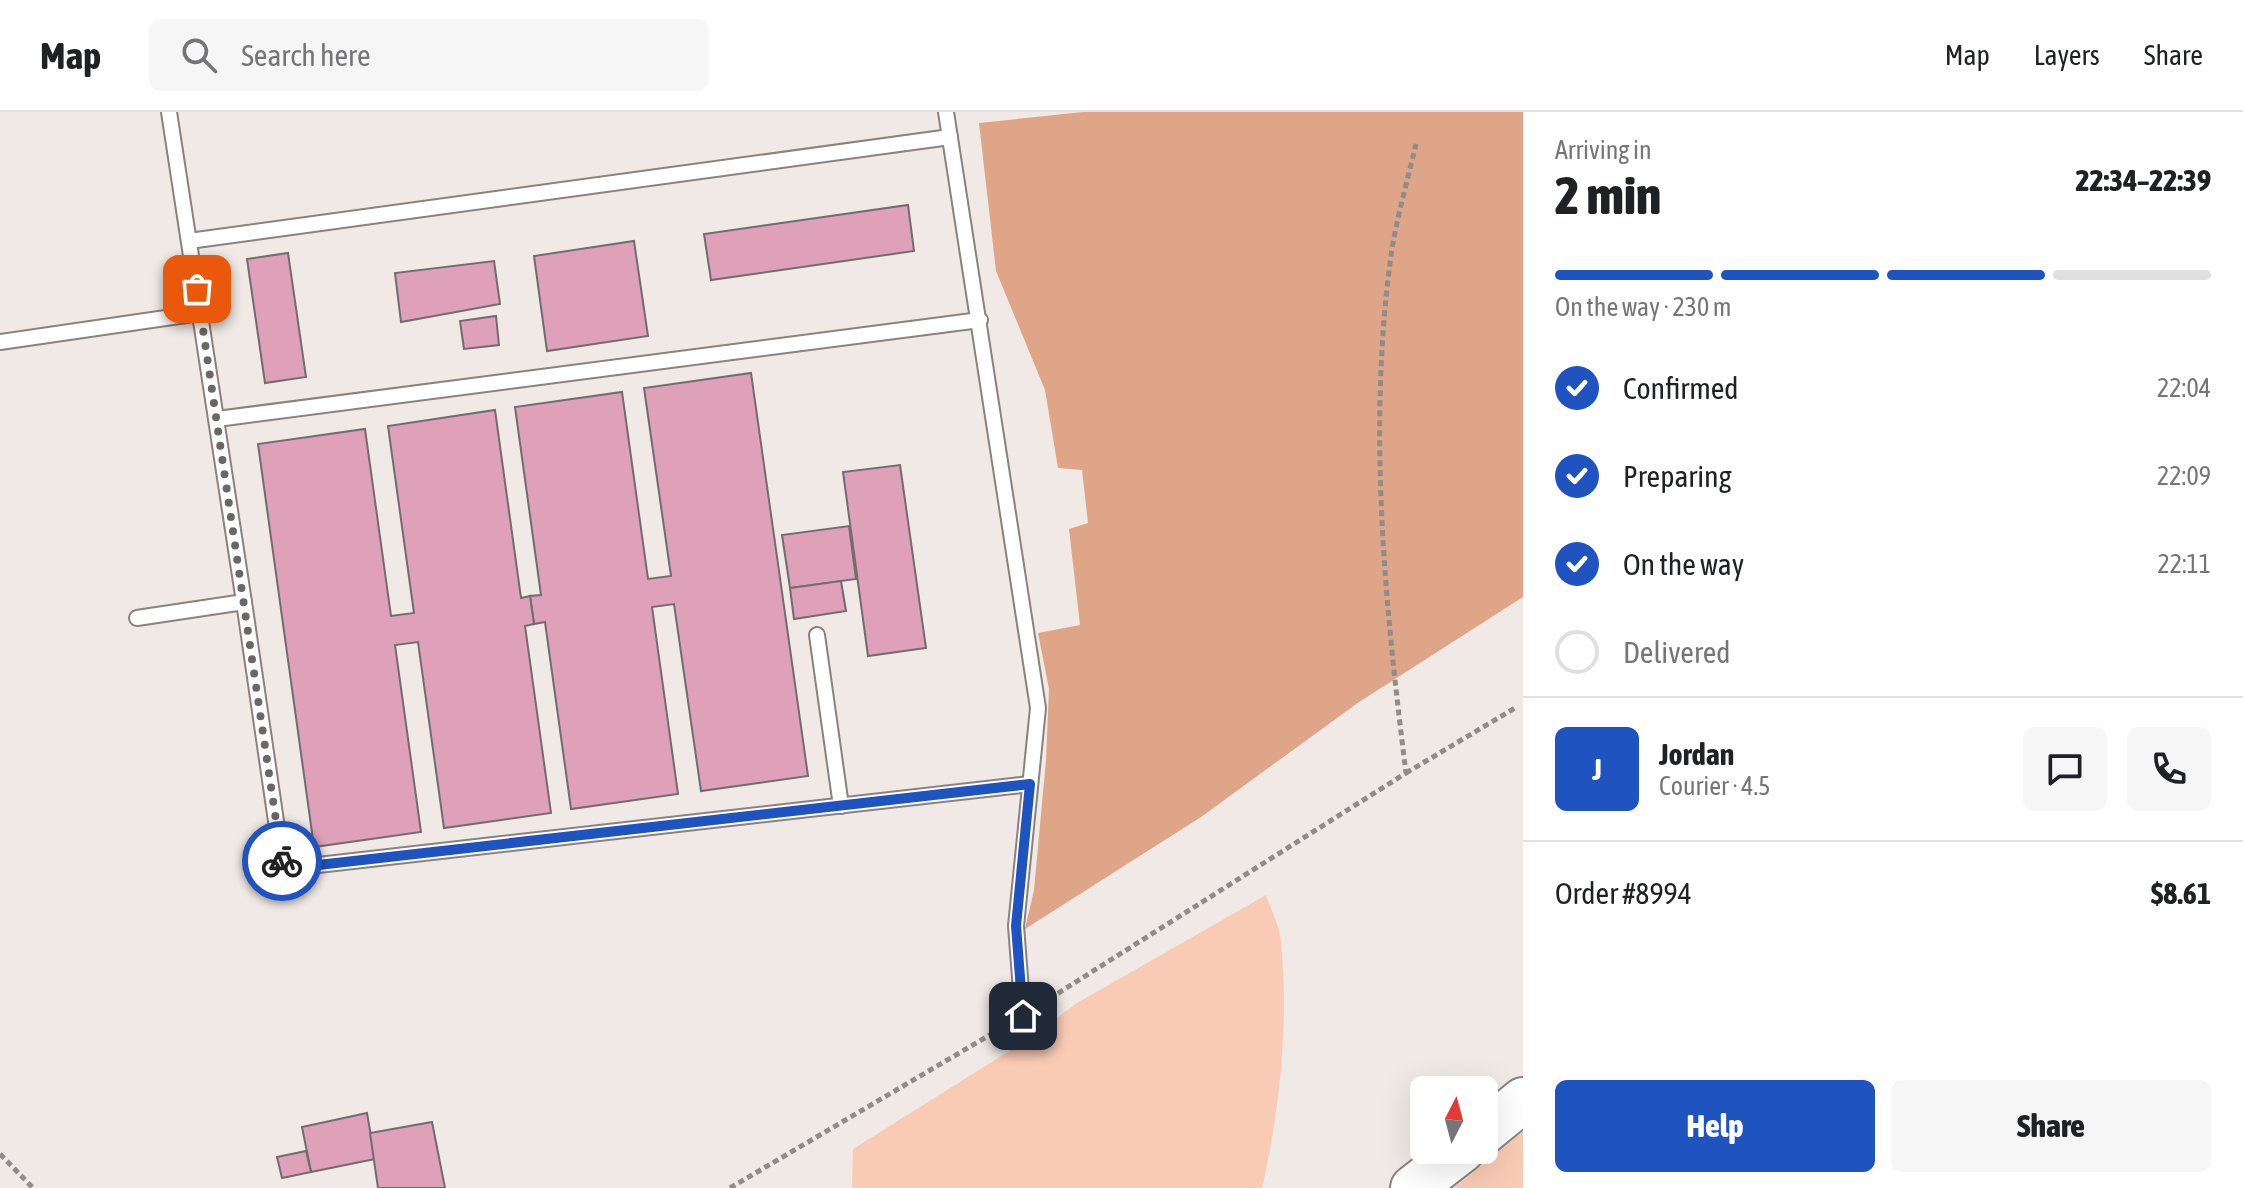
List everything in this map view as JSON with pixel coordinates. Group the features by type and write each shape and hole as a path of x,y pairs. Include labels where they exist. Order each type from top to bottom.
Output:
{"highway":[{"path":"1498,1121 1523,1100"},
{"path":"1413,1188 1444,1164"}],"lane":[{"path":"169,112 283,869 1030,784"},
{"path":"946,112 1038,708 1016,926 1023,1016"},
{"path":"189,241 950,137"},
{"path":"0,342 200,313"},
{"path":"217,419 980,320"},
{"path":"137,618 244,602"},
{"path":"817,635 841,806"}],"path":[{"path":"1406,773 1389,631 1380,414 1390,262 1416,144"},
{"path":"730,1188 1023,1016 1406,773 1515,708"},
{"path":"0,1154 33,1188"}],"shaded area":[{"path":"1083,112 1523,112 1523,597 1359,702 1201,817 1025,929 1034,890 1046,760 1049,689 1038,633 1080,625 1069,529 1088,523 1082,470 1058,468 1045,390 996,271 979,123"},
{"path":"1266,895 1280,936 1284,1003 1278,1097 1262,1188 852,1188 853,1149 1022,1043 1077,1003"},
{"path":"1523,1131 1523,1188 1454,1188 1483,1164 1498,1164 1498,1152"}],"building":[{"path":"908,205 914,251 711,280 704,234"},
{"path":"634,241 648,336 547,351 534,256"},
{"path":"288,253 306,377 265,383 247,259"},
{"path":"494,261 500,304 401,322 395,273"},
{"path":"496,316 499,345 464,349 460,321"},
{"path":"751,373 808,776 701,791 674,604 652,607 678,794 571,809 545,622 534,624 530,596 541,595 515,407 622,392 648,579 671,576 644,388"},
{"path":"495,410 521,598 530,596 534,624 525,626 551,813 444,828 418,642 395,645 421,832 314,847 258,444 365,429 391,616 414,613 388,426"},
{"path":"900,465 926,648 868,656 843,472"},
{"path":"849,526 856,579 790,588 782,535"},
{"path":"841,581 846,611 794,619 790,588"},
{"path":"367,1113 375,1159 311,1172 302,1127"},
{"path":"432,1122 445,1188 378,1188 370,1133"},
{"path":"306,1151 311,1172 282,1178 277,1157"}],"way so far":[{"path":"197,289 282,861"}],"route":[{"path":"282,861 283,869 1030,784 1016,926 1023,1016"}]}
